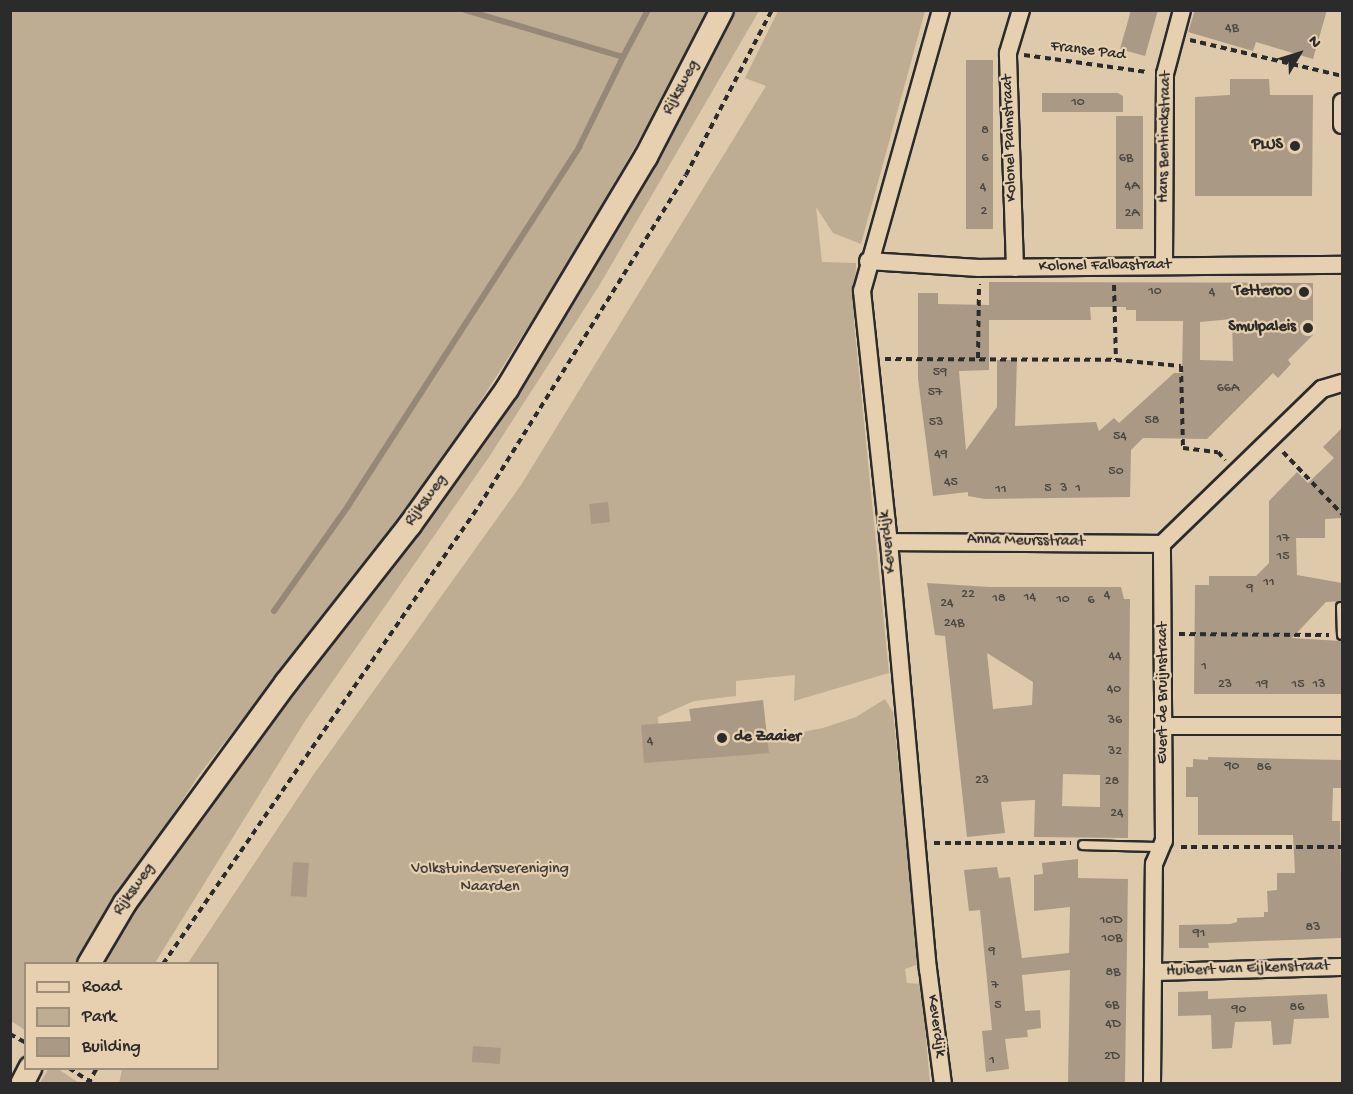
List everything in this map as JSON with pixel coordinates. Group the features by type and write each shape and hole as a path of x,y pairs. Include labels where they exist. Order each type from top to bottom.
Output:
{"main road":[{"name":"Rijksweg","path":"90,962 124,903 286,683 410,525 507,389 646,158 722,10"}],"street":[{"name":"Keverdijk","path":"941,10 868,261 862,291 866,360 889,542 916,844 943,1083"},
{"name":"Kolonel Palmstraat","path":"1015,268 1008,53 1021,10"},
{"name":"Hans Bentinckstraat","path":"1164,265 1165,74 1182,10"},
{"name":"Kolonel Falbastraat","path":"868,261 979,268 1114,269 1164,265 1342,265"},
{"path":"1162,544 1322,389 1342,383"},
{"name":"Anna Meursstraat","path":"889,542 1162,544"},
{"name":"Evert de Bruijnstraat","path":"1152,1083 1154,864 1162,847 1164,726 1162,544"},
{"path":"1164,726 1342,726"},
{"name":"Huibert van Eijkenstraat","path":"1153,972 1342,967"}],"lane":[{"path":"1341,607 1342,635"},
{"path":"1083,845 1162,847"}],"path":[{"path":"164,962 479,506 686,175 772,10"},
{"path":"1175,37 1342,76"},
{"name":"Franse Pad","path":"1008,53 1165,74"},
{"path":"978,358 979,268"},
{"path":"1114,269 1116,360"},
{"path":"866,360 978,358 1116,360 1181,366 1183,448 1218,452 1236,474"},
{"path":"1271,439 1342,514"},
{"path":"1175,634 1329,635"},
{"path":"916,844 1066,842 1083,845"},
{"path":"1162,847 1342,847"},
{"path":"10,1034 24,1042"},
{"path":"72,1070 90,1083"}],"green space":[{"path":"11,11 708,11 651,119 563,272 434,474 199,775 75,962 24,962 24,1029 11,1021"},
{"path":"736,11 759,11 599,286 489,457 305,721 156,962 104,962 139,899 427,514 629,203"},
{"name":"Volkstuindersvereniging Naarden","path":"778,11 925,11 861,244 833,233 816,207 822,262 856,263 854,322 889,673 794,701 795,675 736,681 736,696 694,701 658,717 661,759 823,728 856,717 885,699 893,712 919,964 905,969 907,983 921,984 930,1083 119,1084 122,1070 219,1070 219,962 189,962 314,774 521,485 766,86 745,78"},
{"path":"48,1070 60,1070 79,1083 40,1083"}],"building":[{"path":"1131,10 1158,10 1145,56 1120,49"},
{"path":"1195,10 1327,10 1313,59 1256,42 1253,51 1188,32"},
{"path":"966,60 993,60 993,229 966,229"},
{"path":"1230,79 1269,79 1270,95 1313,95 1312,196 1195,196 1195,97 1230,95"},
{"path":"1042,93 1118,93 1123,96 1123,112 1042,112"},
{"path":"1116,116 1143,116 1143,229 1116,229"},
{"path":"989,282 1313,283 1313,335 1288,360 1291,364 1278,378 1273,373 1207,439 1143,438 1131,450 1130,497 985,499 968,496 968,492 933,496 918,379 918,293 938,293 938,304 989,305","holes":["1090,307 1126,307 1126,310 1136,310 1136,321 1183,321 1182,373 1174,373 1119,423 1114,418 1099,431 1096,422 1015,426 1017,360 997,360 997,407 966,450 959,371 989,370 989,320 1091,320","1232,319 1233,361 1200,360 1200,322"]},
{"path":"1342,428 1342,518 1325,519 1325,538 1296,538 1297,575 1342,583 1342,601 1326,602 1292,638 1341,641 1342,694 1194,694 1195,585 1209,585 1209,576 1256,576 1269,563 1269,501 1297,472 1308,483 1334,458 1323,447"},
{"path":"608,502 610,522 591,524 589,504"},
{"path":"927,583 990,587 1121,587 1124,599 1130,599 1128,838 1034,837 1035,800 1001,802 1005,833 967,837 945,636 935,635","holes":["987,653 1033,682 1032,705 993,709","1063,774 1100,775 1100,807 1062,806"]},
{"name":"de Zaaier","path":"763,700 769,753 644,763 641,725 691,721 689,709"},
{"path":"1208,757 1342,760 1342,788 1333,788 1332,821 1340,821 1342,938 1208,943 1209,948 1179,948 1179,925 1230,924 1237,922 1237,918 1264,917 1264,912 1268,912 1267,891 1277,890 1277,873 1295,873 1293,835 1198,835 1198,797 1186,797 1186,767 1193,767 1193,759 1208,760"},
{"path":"1078,859 1078,878 1128,879 1125,1082 1068,1083 1070,970 1022,975 1025,1011 1040,1010 1041,1028 1027,1030 1028,1037 1005,1039 1009,1069 986,1072 982,1031 992,1030 980,910 969,911 964,870 997,867 999,878 1010,877 1022,958 1069,953 1070,907 1034,911 1034,875 1043,874 1042,863"},
{"path":"293,862 309,863 307,897 291,896"},
{"path":"1208,991 1208,999 1327,994 1329,1018 1294,1019 1291,1044 1273,1045 1271,1021 1235,1022 1232,1048 1212,1049 1211,1015 1178,1016 1178,992"},
{"path":"473,1046 501,1048 500,1064 472,1062"}],"waterway":[{"path":"274,611 348,506 579,147 623,57 465,10"},
{"path":"623,57 648,10"}],"place":[{"name":"PLUS","path":"1295,146"},
{"name":"Tetteroo","path":"1304,292"},
{"name":"Smulpaleis","path":"1308,328"},
{"name":"de Zaaier","path":"722,738"}]}
